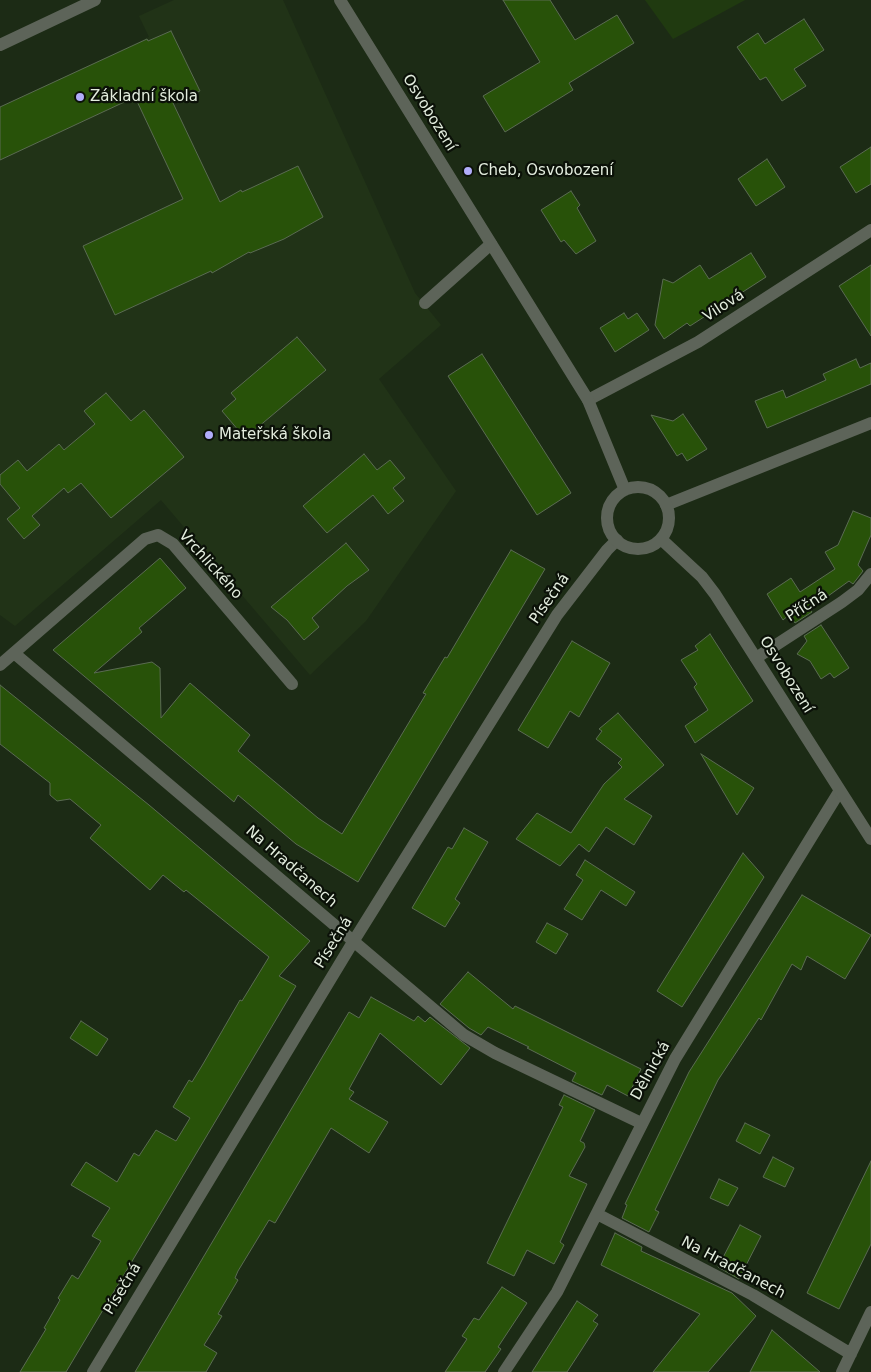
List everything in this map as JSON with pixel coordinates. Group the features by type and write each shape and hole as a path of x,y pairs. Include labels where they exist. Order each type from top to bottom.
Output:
{"street":[{"path":"0,45 95,0"},
{"name":"Osvobození","path":"340,0 588,400 626,490"},
{"name":"Vilová","path":"588,400 698,342 871,230"},
{"path":"425,302 491,244"},
{"path":"666,504 870,427"},
{"path":"636,487 647,488 657,493 666,504 669,523 661,538 649,547 639,549 629,547 617,540 608,526 607,515 610,505 616,496 626,490 636,487"},
{"name":"Vrchlického","path":"0,665 145,539 158,535 173,544 292,684"},
{"name":"Osvobození","path":"661,538 702,577 871,839"},
{"name":"Písečná","path":"93,1372 353,942 558,615 598,561 617,540"},
{"name":"Příčná","path":"756,658 842,602 858,590 871,574"},
{"name":"Na Hradčanech","path":"14,653 471,1040 641,1123"},
{"name":"Dělnická","path":"504,1372 557,1292 675,1059 839,792"},
{"name":"Na Hradčanech","path":"596,1214 753,1295 851,1354"},
{"path":"842,1372 871,1312"}],"shaded area":[{"path":"174,0 283,0 415,293 441,325 379,379 456,491 366,621 310,675 161,500 15,626 0,615 0,107 149,37 139,16"},
{"path":"645,0 745,0 673,39"}],"building":[{"path":"503,0 550,0 575,40 617,15 634,43 569,83 573,90 505,132 483,96 540,62"},
{"path":"804,19 824,50 794,69 806,86 782,101 766,77 760,80 737,47 758,33 765,44"},
{"path":"171,31 200,91 173,103 220,202 241,190 242,192 298,166 323,217 284,239 249,252 212,273 211,271 115,315 83,246 183,199 135,97 0,160 0,107 147,39 148,41"},
{"path":"871,147 871,184 856,193 840,167"},
{"path":"767,159 785,187 756,206 738,179"},
{"path":"571,191 580,205 577,208 596,241 576,254 564,240 561,242 541,210"},
{"path":"751,253 766,277 690,326 687,323 664,339 655,325 663,279 673,283 700,265 709,279"},
{"path":"871,265 871,336 839,286"},
{"path":"624,313 628,319 637,313 649,330 615,352 600,328"},
{"path":"297,337 326,370 245,438 222,411 236,399 231,393"},
{"path":"482,354 571,493 537,515 448,376"},
{"path":"856,359 860,368 871,363 871,384 767,428 755,401 783,390 786,398 826,380 823,374"},
{"path":"106,393 131,421 144,410 184,457 111,518 81,483 68,493 64,488 32,516 40,525 24,539 7,519 20,508 0,484 0,475 18,460 27,471 59,444 64,450 95,424 84,411"},
{"path":"683,414 707,449 687,461 682,453 677,456 651,415 673,421"},
{"path":"364,454 377,470 390,460 405,478 393,488 404,501 388,514 373,495 327,533 303,506"},
{"path":"853,511 871,518 871,535 858,565 863,571 853,584 849,581 810,609 812,612 795,623 789,615 783,620 767,594 791,578 800,592 835,569 825,552 838,545"},
{"path":"346,543 369,570 347,586 312,618 319,627 304,640 287,620 271,607"},
{"path":"511,550 545,569 358,882 296,844 238,795 234,802 53,650 160,558 186,588 139,628 142,632 94,673 152,662 160,668 161,718 190,683 250,735 238,751 318,818 342,834 426,694 423,693 445,657 447,658"},
{"path":"821,625 849,668 834,678 830,673 821,679 810,661 797,654 807,641 804,636"},
{"path":"710,634 753,701 695,743 685,726 708,710 694,687 697,684 681,660 698,650 695,646"},
{"path":"572,641 610,663 579,717 570,711 548,748 518,730"},
{"path":"0,685 149,805 310,941 279,976 296,986 66,1372 20,1372 46,1329 44,1328 60,1300 58,1298 72,1275 78,1279 101,1241 92,1236 110,1208 71,1185 86,1162 117,1182 134,1153 139,1156 156,1130 176,1141 190,1118 173,1107 189,1080 192,1082 240,1000 242,1001 269,957 186,890 184,892 163,875 150,890 90,838 101,825 70,799 57,801 50,795 50,783 0,744"},
{"path":"618,713 664,765 624,799 652,816 634,845 606,827 589,852 579,844 560,866 516,839 537,813 571,833 604,784 622,767 618,763 622,759 596,739 602,731 599,729"},
{"path":"701,754 754,788 737,815"},
{"path":"464,828 488,842 455,899 460,903 445,927 412,908 448,847 452,849"},
{"path":"743,853 764,877 682,1007 657,991"},
{"path":"585,860 635,892 626,906 601,890 582,920 564,909 583,880 576,875"},
{"path":"802,895 871,935 845,979 807,956 801,970 792,964 761,1020 759,1018 718,1080 655,1210 659,1212 649,1232 622,1218 627,1205 625,1204 689,1072"},
{"path":"547,923 568,934 556,954 536,942"},
{"path":"468,972 513,1009 515,1006 641,1069 628,1096 607,1085 602,1095 572,1081 576,1073 527,1048 529,1047 488,1027 481,1035 469,1028 440,1004"},
{"path":"371,997 414,1021 418,1016 425,1022 430,1017 470,1048 441,1085 380,1033 349,1089 354,1092 349,1099 388,1122 369,1153 331,1128 275,1223 269,1220 238,1271 235,1278 238,1280 218,1314 222,1316 204,1345 217,1353 206,1372 135,1372 349,1012 359,1018"},
{"path":"81,1021 108,1039 97,1056 70,1038"},
{"path":"564,1095 595,1110 580,1141 584,1143 585,1147 569,1176 587,1184 560,1242 564,1245 554,1264 527,1250 514,1276 487,1263 563,1107 559,1105"},
{"path":"745,1123 770,1135 760,1154 736,1141"},
{"path":"773,1157 794,1168 785,1187 763,1177"},
{"path":"871,1161 871,1244 839,1309 807,1293"},
{"path":"719,1179 738,1188 728,1206 710,1198"},
{"path":"740,1225 761,1236 739,1279 718,1267"},
{"path":"615,1233 642,1247 641,1251 732,1293 756,1316 708,1372 653,1372 700,1314 601,1265"},
{"path":"502,1287 527,1303 498,1347 501,1349 485,1372 445,1372 467,1339 462,1336 474,1318 479,1320"},
{"path":"577,1301 598,1315 593,1321 598,1324 567,1372 532,1372"},
{"path":"772,1330 820,1372 750,1372"}],"place":[{"name":"Základní škola","path":"80,97"},
{"name":"Cheb, Osvobození","path":"468,171"},
{"name":"Mateřská škola","path":"209,435"}]}
